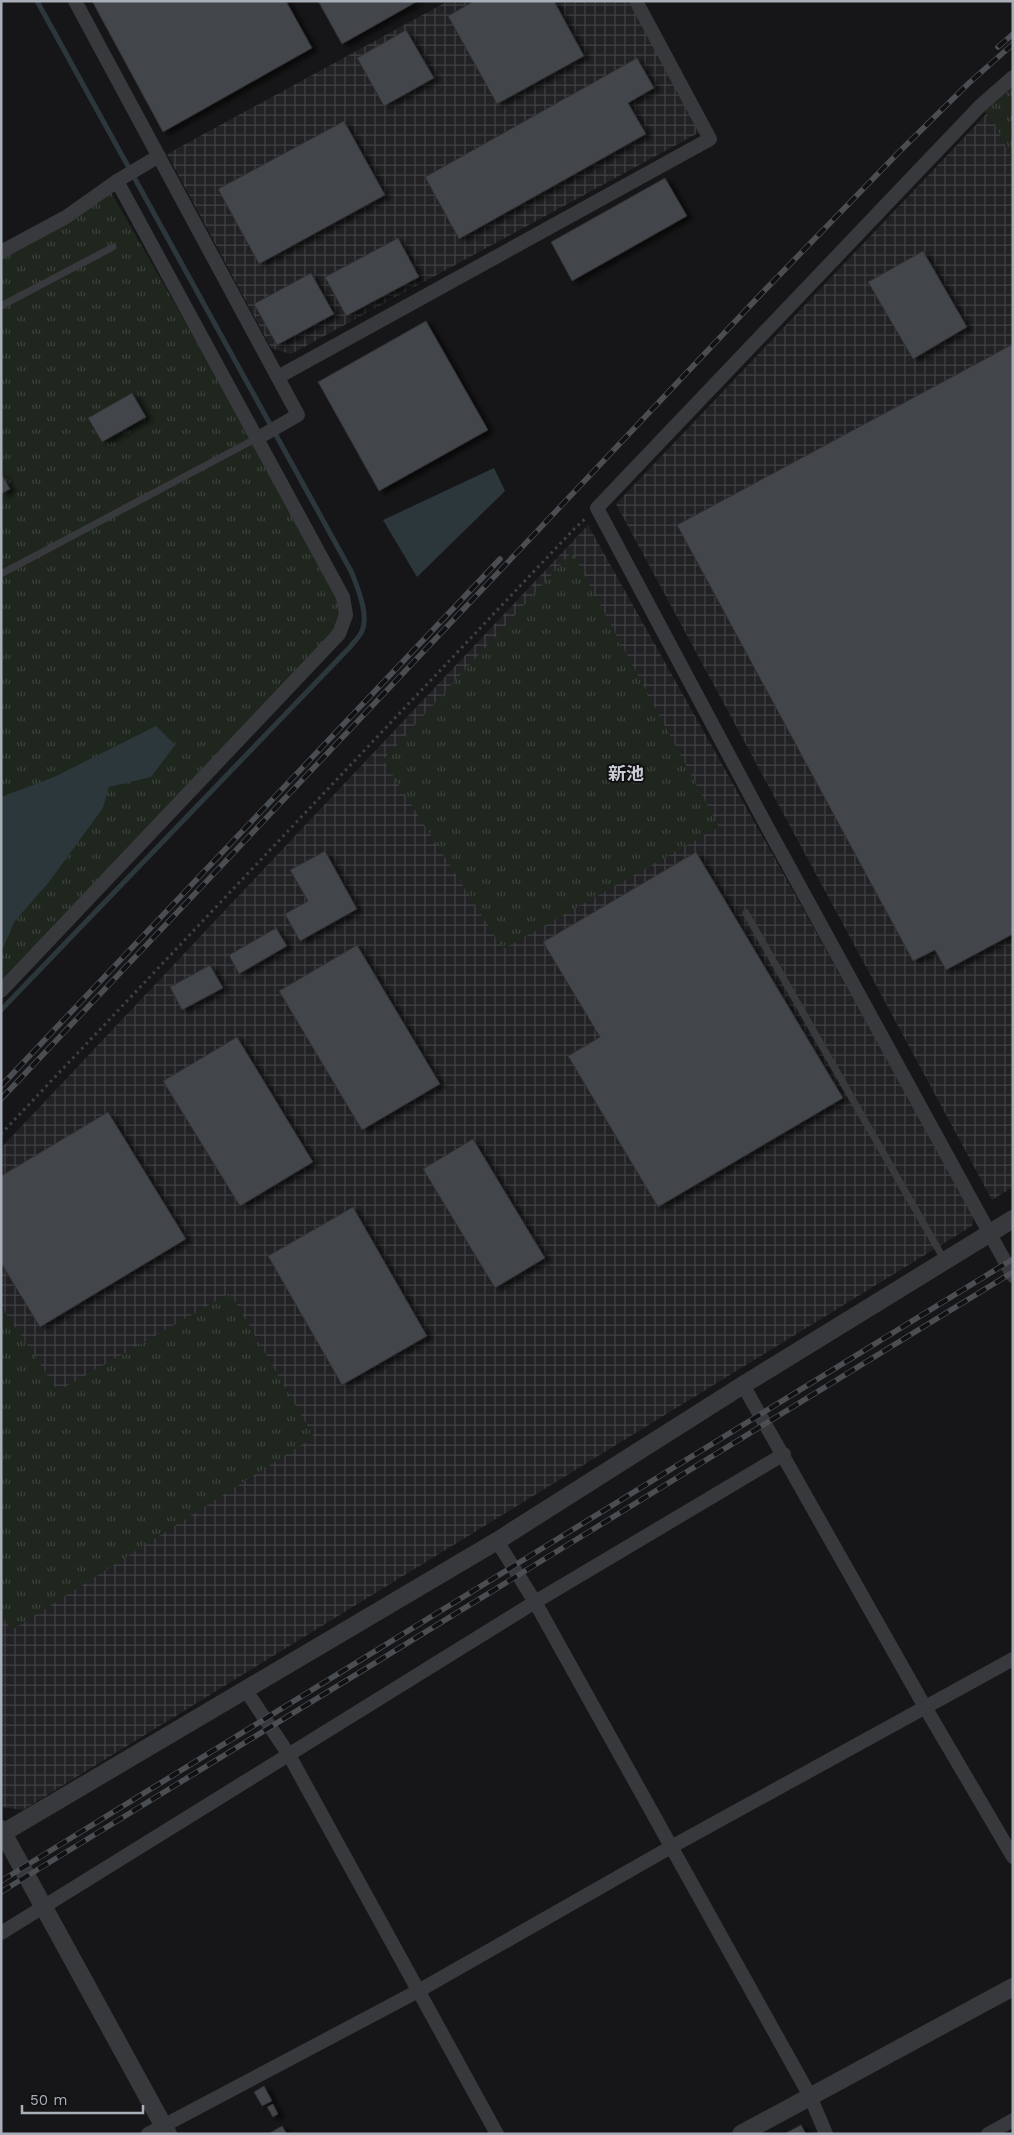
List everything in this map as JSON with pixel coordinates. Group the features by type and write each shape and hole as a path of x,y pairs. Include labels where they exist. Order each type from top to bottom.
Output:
{"street":[{"path":"75,1 298,415 258,438"},
{"path":"278,377 710,139 636,1"},
{"path":"1013,77 966,120 597,508 764,821 1013,1276"},
{"path":"1,252 66,217 117,181 159,156"},
{"path":"1,991 339,634 346,615 342,598 258,438 117,181"},
{"path":"166,2130 2,1832 497,1541 743,1385 990,1235 1013,1219"},
{"path":"743,1385 784,1454 925,1707 1013,1857"},
{"path":"1,1933 43,1905 290,1756 535,1602 784,1454"},
{"path":"497,1541 535,1602 672,1847 810,2096 826,2134"},
{"path":"148,2134 166,2130 1013,1659"},
{"path":"245,1689 290,1756 498,2134"},
{"path":"741,2134 1013,1986"},
{"path":"988,2134 1013,2120"}],"lane":[{"path":"1,306 113,247"},
{"path":"1,574 258,438"},
{"path":"746,913 945,1261"}],"path":[{"path":"1,1134 575,528 597,508"}],"shaded area":[{"path":"448,1 628,1 700,132 291,354 271,348 167,154"},
{"path":"1013,86 1013,1187 992,1200 616,504"},
{"path":"494,468 505,491 417,577 383,520"},
{"path":"588,525 974,1214 972,1226 23,1810 1,1807 1,1148"},
{"path":"156,726 175,745 151,777 109,787 103,808 49,882 14,922 1,953 1,797 54,777"}],"green space":[{"path":"1013,77 1013,161 994,123 980,106"},
{"path":"108,187 343,597 344,622 1,981 1,247"},
{"path":"572,552 719,827 503,949 383,760"},
{"path":"230,1293 314,1437 12,1630 1,1615 1,1306 58,1391"}],"building":[{"path":"92,1 286,1 312,48 163,132"},
{"path":"318,1 418,1 342,44"},
{"path":"474,1 554,1 584,56 497,104 448,16"},
{"path":"406,30 434,78 384,106 357,58"},
{"path":"637,58 654,88 628,103 646,134 459,239 425,177"},
{"path":"344,121 385,195 259,264 218,189"},
{"path":"665,178 687,216 572,281 551,242"},
{"path":"398,238 419,277 346,316 325,277"},
{"path":"923,251 967,327 913,359 868,282"},
{"path":"311,273 334,314 277,345 254,304"},
{"path":"426,321 488,430 379,491 318,382"},
{"path":"1013,344 1013,934 946,970 935,950 913,961 677,525"},
{"path":"132,393 146,417 102,442 88,418"},
{"path":"1,473 10,489 1,494"},
{"path":"325,851 357,909 300,941 285,914 308,901 290,870"},
{"path":"696,852 843,1098 658,1207 568,1056 600,1037 543,942"},
{"path":"276,928 287,946 239,974 229,955"},
{"path":"357,945 440,1084 362,1130 279,991"},
{"path":"210,965 223,988 182,1010 170,987"},
{"path":"237,1037 313,1162 240,1206 163,1081"},
{"path":"108,1112 186,1239 40,1327 1,1263 1,1176"},
{"path":"473,1139 545,1258 495,1288 423,1169"},
{"path":"353,1207 427,1336 342,1385 268,1256"},
{"path":"264,2086 272,2101 262,2106 254,2092"},
{"path":"273,2104 278,2114 273,2117 267,2107"},
{"path":"801,2125 806,2134 784,2134"},
{"path":"282,2126 287,2134 268,2134"}],"waterway":[{"path":"1,1010 351,646 361,633 364,619 362,603 352,573 37,1"}],"railway":[{"path":"998,47 1013,34"},
{"path":"1,1099 762,293 899,152 969,83 1013,44"},
{"path":"1,1086 500,559"},
{"path":"1,1881 1013,1259"},
{"path":"1,1892 1013,1272"}],"district":[{"name":"新池","path":"626,773"}]}
